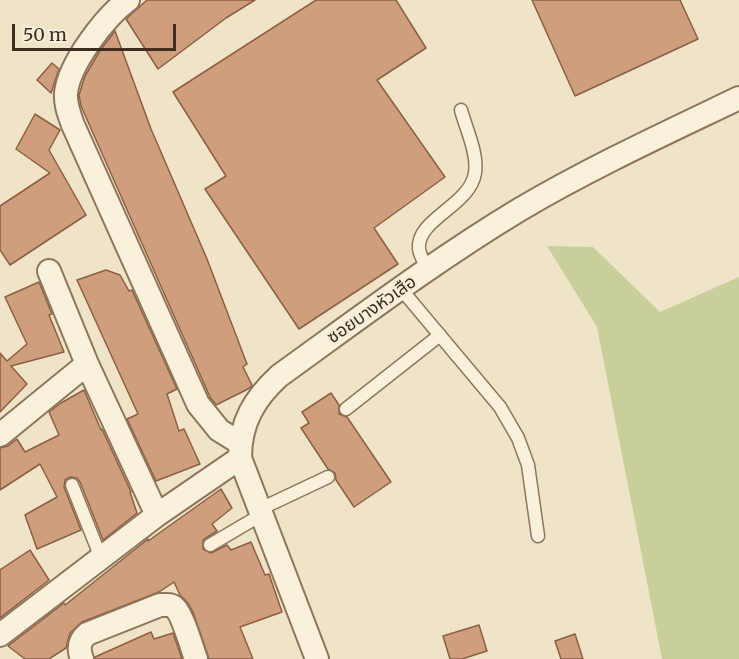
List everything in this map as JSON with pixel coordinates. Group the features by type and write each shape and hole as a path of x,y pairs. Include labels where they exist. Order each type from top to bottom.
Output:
{"street":[{"path":"128,0 105,23 81,56 68,80 67,107 198,404 240,451 260,512 317,659"},
{"name":"ซอยบางหัวเสือ","path":"240,451 244,424 249,411 263,391 279,376 401,289 518,210 595,166 739,98"},
{"path":"49,271 87,364 157,515"},
{"path":"0,435 87,364"},
{"path":"0,635 240,451"},
{"path":"82,659 79,646 81,639 87,634 160,605 169,605 175,608 179,615 196,659"}],"lane":[{"path":"428,270 419,249 420,238 428,225 469,190 475,173 474,154 461,110"},
{"path":"401,289 500,407 518,438 528,465 538,536"},
{"path":"346,410 440,335"},
{"path":"210,545 260,512 328,477"},
{"path":"72,485 101,558"}],"green space":[{"path":"547,246 593,247 660,312 739,277 739,659 662,659 597,327"}],"building":[{"path":"147,0 255,0 226,18 158,69 126,19"},
{"path":"316,0 396,0 426,48 377,80 445,177 374,228 398,264 299,329 205,189 226,176 173,92"},
{"path":"532,0 680,0 698,39 575,96"},
{"path":"115,31 151,129 207,259 247,364 243,367 252,385 250,388 216,405 210,397 81,106 79,95 85,76"},
{"path":"52,63 59,69 51,93 37,80"},
{"path":"35,114 60,130 49,150 86,215 10,265 0,250 0,206 50,173 16,149"},
{"path":"106,270 120,275 129,291 132,290 177,389 167,394 179,431 184,429 200,464 156,481 127,419 138,414 77,280"},
{"path":"39,282 64,352 11,366 27,384 0,412 0,353 7,361 27,344 5,297"},
{"path":"84,390 131,492 137,513 103,540 80,482 77,478 70,477 65,480 64,487 81,530 37,549 25,515 57,497 40,464 0,490 0,448 8,446 17,439 25,452 59,435 49,412"},
{"path":"331,393 339,405 339,414 347,417 391,482 354,507 336,480 335,473 328,469 301,428 309,423 302,412"},
{"path":"221,489 232,508 212,524 217,531 203,540 203,549 211,553 227,545 231,550 251,542 265,575 269,574 282,612 240,627 253,659 209,659 193,612 180,595 174,582 159,592 82,622 70,633 66,648 49,659 25,659 8,646 64,603 65,605 148,539 148,541"},
{"path":"30,550 49,580 0,618 0,570"},
{"path":"479,625 487,651 462,659 450,659 443,636"},
{"path":"151,632 154,639 173,633 182,659 95,659 95,657"},
{"path":"575,634 583,659 561,659 555,641"}]}
